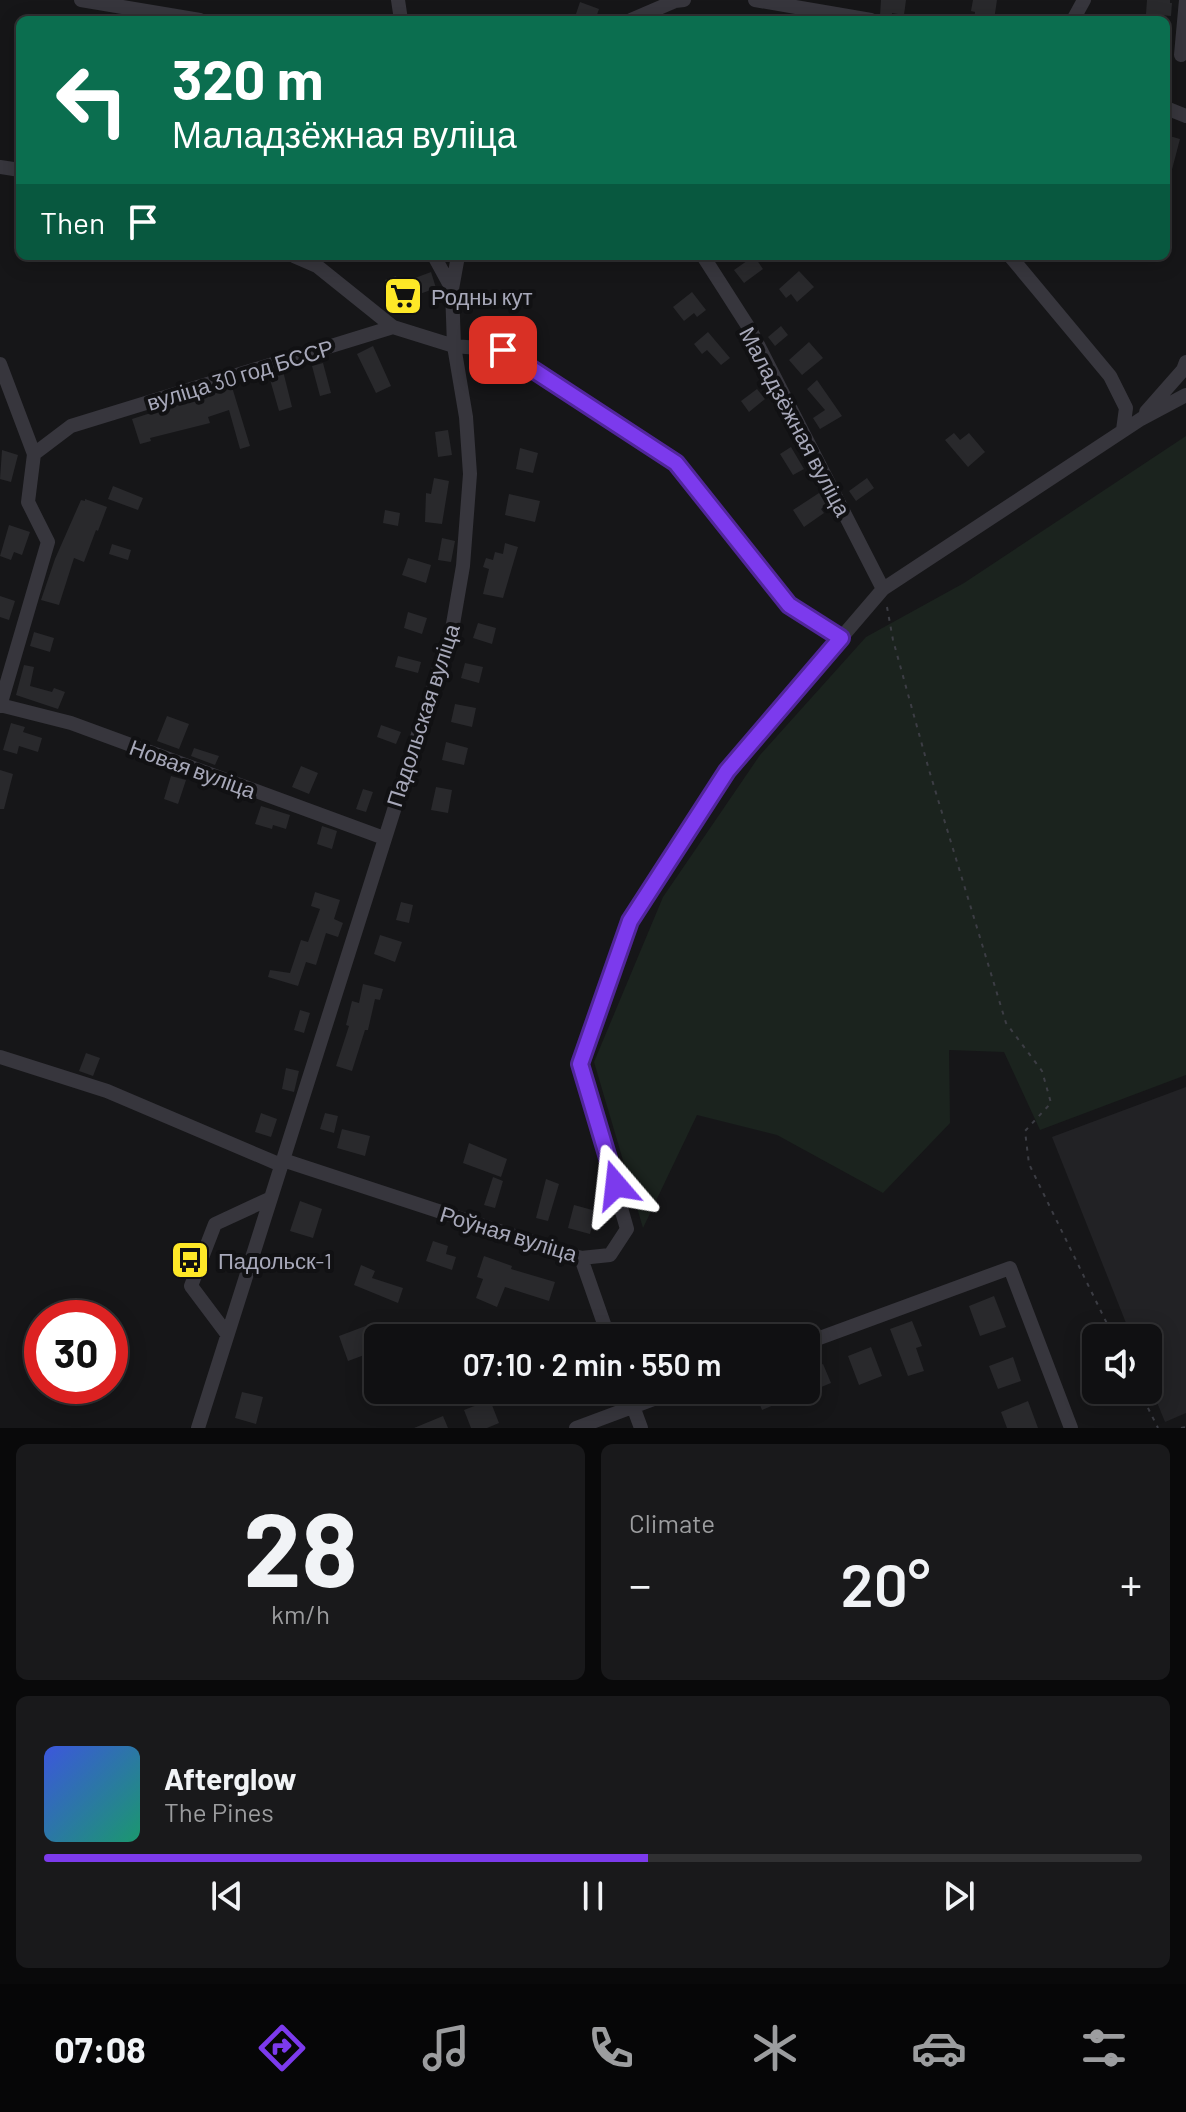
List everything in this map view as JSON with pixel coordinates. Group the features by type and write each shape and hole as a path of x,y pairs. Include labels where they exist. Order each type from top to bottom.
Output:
{"street":[{"path":"81,0 176,16"},
{"path":"640,16 676,0 684,0"},
{"path":"755,0 848,16"},
{"path":"1178,55 1186,0"},
{"path":"303,260 317,266 393,327 454,346 503,350 676,463 789,605 841,638 883,589 1123,430 1186,395"},
{"name":"Падольская вуліца","path":"198,1428 453,624 463,566 470,474 466,417 454,346 452,289 436,260"},
{"path":"452,289 457,260"},
{"name":"Маладзёжная вуліца","path":"706,260 751,331 883,589"},
{"path":"1013,260 1110,376 1126,408 1123,430"},
{"name":"вуліца 30 год БССР","path":"34,454 71,426 393,327"},
{"path":"1141,419 1183,370 1186,362"},
{"path":"0,364 34,454 28,502 48,542 0,706"},
{"name":"Роўная вуліца","path":"0,1057 107,1091 282,1162 581,1258 610,1255 627,1229 580,1064 630,921 727,771 841,638"},
{"name":"Новая вуліца","path":"0,706 71,723 384,838"},
{"path":"227,1334 191,1286 215,1224 271,1198"},
{"path":"581,1258 604,1324"},
{"path":"820,1338 1010,1268 1071,1428"},
{"path":"632,1404 641,1428"},
{"path":"576,1428 641,1404"}],"path":[{"path":"883,589 893,640 929,770 1006,1023 1042,1071 1051,1103 1025,1131 1029,1164 1107,1324"},
{"path":"1146,1404 1158,1428"},
{"path":"1181,1428 1186,1427"}],"shaded area":[{"path":"1186,436 1186,1075 1040,1130 1004,1052 949,1050 950,1123 883,1193 777,1135 697,1115 643,1228 594,1062 663,897 760,755 866,637 964,583"},
{"path":"1186,1087 1186,1413 1165,1422 1158,1404 1162,1404 1162,1324 1126,1324 1052,1137"}],"building":[{"path":"881,0 906,0 904,15 892,13 892,16 880,16"},
{"path":"973,0 997,0 995,16 974,16 975,12 971,11"},
{"path":"1147,0 1170,0 1171,16 1146,14"},
{"path":"580,2 599,9 596,16 575,16"},
{"path":"1170,136 1180,139 1170,177"},
{"path":"748,260 757,260 763,269 744,283 734,270"},
{"path":"799,271 814,287 797,302 791,294 786,298 779,289"},
{"name":"Родны кут","path":"431,272 436,288 393,304 385,280 396,276 399,284"},
{"path":"692,292 706,310 697,317 694,313 684,321 673,307"},
{"path":"781,326 788,335 775,346 768,337"},
{"path":"708,332 730,358 721,365 707,350 702,354 694,344"},
{"path":"809,342 823,358 802,375 789,360"},
{"path":"373,346 391,386 376,393 357,354"},
{"path":"323,363 331,393 320,396 312,366"},
{"path":"283,371 292,407 279,411 269,376"},
{"path":"817,380 842,416 820,429 813,418 825,410 807,389"},
{"path":"232,387 250,446 240,449 229,410 208,417 210,423 150,438 151,441 140,444 132,419"},
{"path":"757,389 765,399 749,412 741,401"},
{"path":"448,430 452,455 438,457 435,432"},
{"path":"954,433 960,440 969,433 985,452 968,467 945,440"},
{"path":"791,447 804,469 793,475 780,454"},
{"path":"520,448 538,453 533,473 516,469"},
{"path":"2,450 18,455 11,482 0,479"},
{"path":"434,478 449,481 442,524 425,522 426,493 431,494"},
{"path":"867,478 874,488 856,501 849,491"},
{"path":"113,486 143,498 138,510 108,499"},
{"path":"819,493 827,505 821,509 824,513 804,527 793,510"},
{"path":"509,494 540,501 535,522 505,515"},
{"path":"81,500 107,507 98,531 84,562 74,558 59,605 41,600 55,559"},
{"path":"385,510 400,513 398,526 383,523"},
{"path":"9,525 30,532 22,555 14,552 11,560 0,556"},
{"path":"442,538 455,541 451,562 438,560"},
{"path":"505,543 518,547 503,598 483,594 489,569 483,567 486,558 493,560 495,552 503,554"},
{"path":"112,544 131,550 128,560 109,554"},
{"path":"408,558 431,565 426,583 402,575"},
{"path":"0,596 15,601 9,620 0,617"},
{"path":"408,612 427,618 422,634 404,628"},
{"path":"478,623 496,628 492,644 473,638"},
{"path":"34,632 54,638 50,652 30,646"},
{"path":"398,656 421,662 418,673 395,667"},
{"path":"465,663 483,667 479,683 461,678"},
{"path":"24,665 34,667 30,686 65,692 58,709 16,695"},
{"path":"455,704 476,708 472,727 451,722"},
{"path":"167,716 189,724 179,749 157,741"},
{"path":"11,723 25,727 23,732 42,738 38,752 19,746 17,754 3,750"},
{"path":"381,725 401,732 396,744 377,737"},
{"path":"446,742 468,748 464,765 442,760"},
{"path":"194,748 219,756 215,765 191,756"},
{"path":"301,766 318,773 309,794 292,787"},
{"path":"0,770 13,774 4,809 0,809"},
{"path":"171,776 186,780 178,804 164,799"},
{"path":"436,787 452,790 448,813 431,810"},
{"path":"363,789 373,792 366,812 356,809"},
{"path":"261,806 290,815 286,829 255,824"},
{"path":"322,826 337,831 332,849 317,844"},
{"path":"315,892 340,900 334,919 343,923 338,937 326,933 316,965 306,962 298,986 268,977 270,970 290,973 301,940 308,942 320,909 311,906"},
{"path":"401,902 413,905 409,923 396,920"},
{"path":"380,935 402,942 395,962 374,954"},
{"path":"363,984 383,989 380,1000 375,999 368,1030 365,1030 352,1071 336,1066 349,1026 346,1025 352,1001 359,1003"},
{"path":"300,1010 310,1013 304,1033 294,1030"},
{"path":"86,1053 100,1058 93,1076 79,1071"},
{"path":"286,1068 299,1071 294,1092 282,1089"},
{"path":"261,1113 277,1119 271,1137 255,1132"},
{"path":"325,1113 338,1116 334,1133 320,1129"},
{"path":"342,1129 370,1136 365,1156 337,1148"},
{"path":"469,1143 507,1159 501,1177 463,1163"},
{"path":"493,1177 503,1181 495,1208 484,1205"},
{"path":"546,1179 559,1184 548,1221 536,1218"},
{"path":"300,1201 322,1209 313,1238 290,1231"},
{"path":"574,1205 596,1211 590,1234 568,1228"},
{"path":"433,1241 448,1246 446,1254 456,1257 452,1270 426,1261"},
{"path":"484,1256 512,1266 511,1269 555,1282 549,1301 505,1287 497,1307 476,1298 483,1279 477,1277"},
{"path":"361,1265 375,1271 372,1278 403,1288 398,1303 354,1285"},
{"path":"994,1296 1006,1327 980,1336 969,1306"},
{"path":"912,1321 922,1346 916,1348 924,1371 908,1376 890,1329"},
{"path":"364,1327 364,1355 348,1361 339,1336"},
{"path":"871,1347 882,1376 859,1385 848,1356"},
{"path":"1013,1357 1021,1381 998,1389 989,1366"},
{"path":"823,1364 831,1383 820,1388 820,1365"},
{"path":"242,1392 263,1397 256,1424 235,1418"},
{"path":"1028,1401 1038,1428 1007,1428 1001,1412"},
{"path":"480,1404 492,1404 499,1423 487,1428 471,1428 464,1410"},
{"path":"760,1404 776,1404 762,1410"},
{"path":"443,1416 448,1428 414,1428"}],"place":[{"name":"Родны кут","path":"403,296"},
{"name":"Падольск-1","path":"190,1260"}],"route":[{"path":"503,350 676,463 789,605 841,638 727,771 630,921 580,1064 616,1185"}]}
